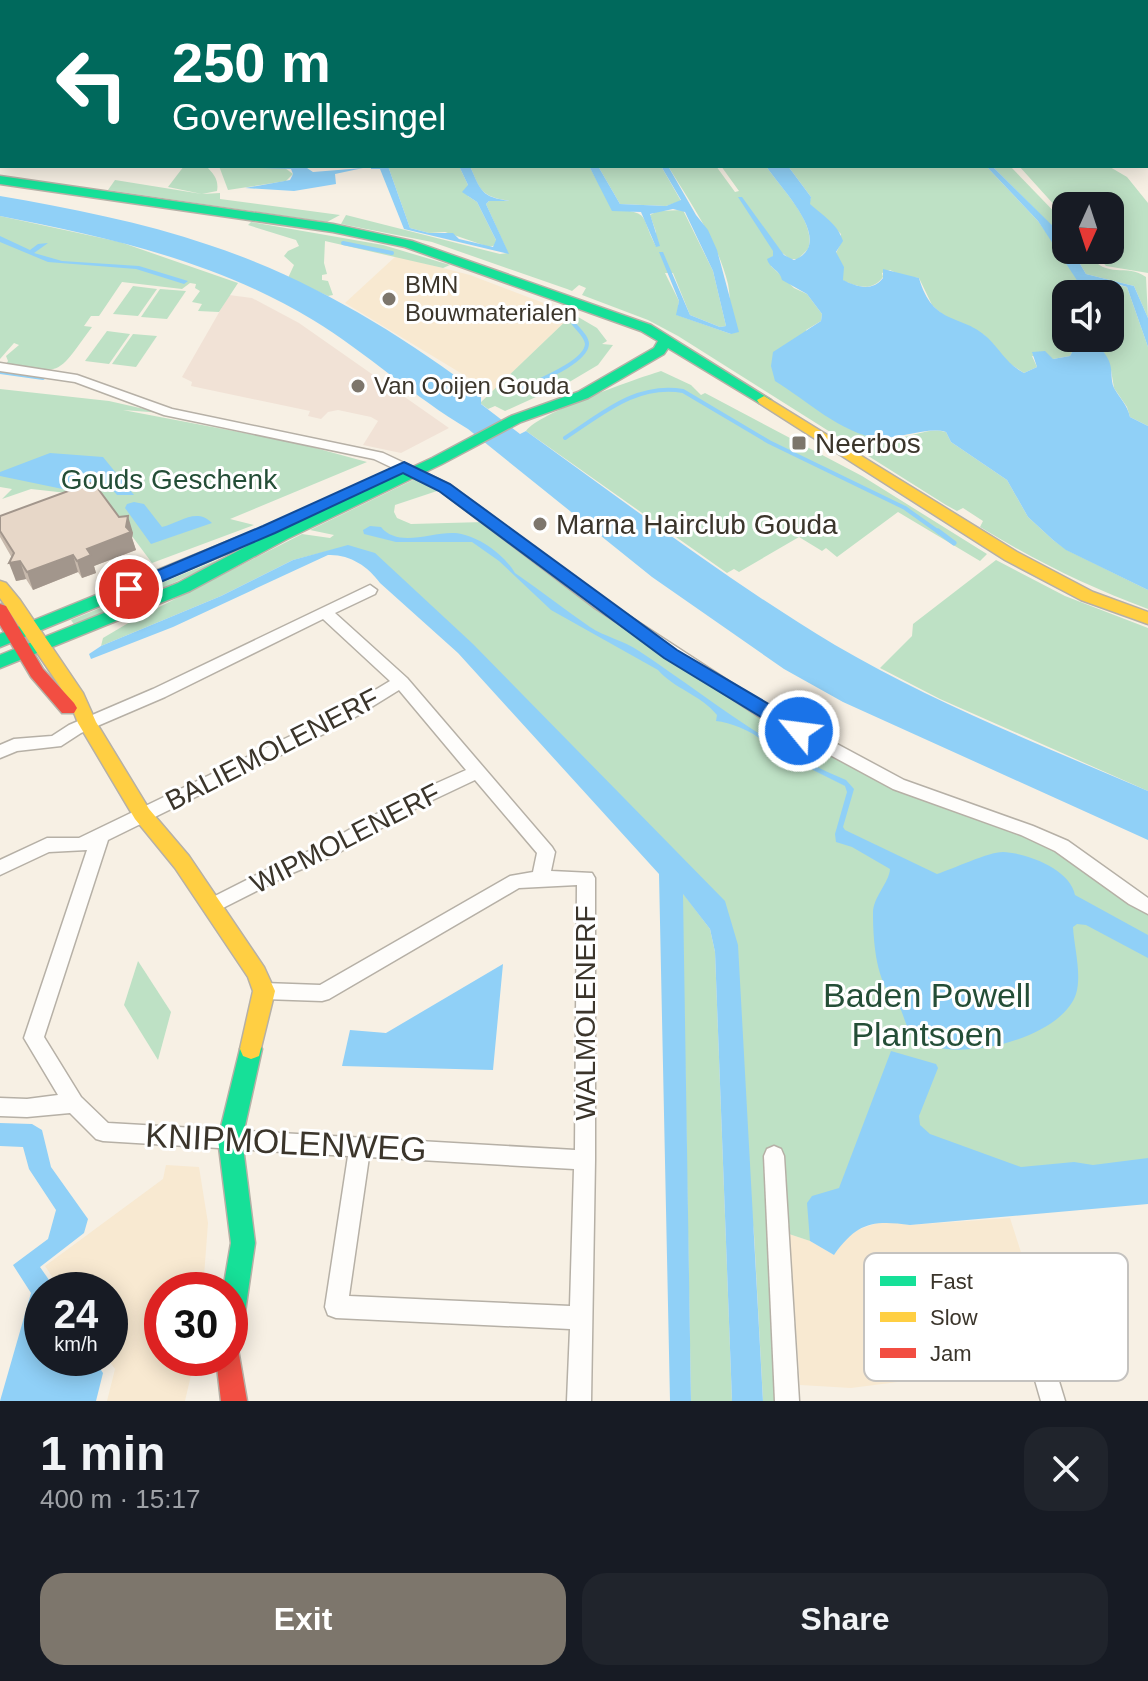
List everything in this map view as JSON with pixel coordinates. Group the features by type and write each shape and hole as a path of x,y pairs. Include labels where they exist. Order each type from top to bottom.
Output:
{"main road":[{"path":"0,180 333,228 437,252 646,328 657,344 1055,581 1148,618"},
{"path":"0,662 23,640 184,587 409,469 551,404 657,344"},
{"path":"0,587 23,640"},
{"path":"0,610 84,708 87,723 142,814 182,862 257,973 264,991 230,1139 243,1243 238,1272"},
{"path":"231,1376 234,1401"}],"street":[{"path":"0,367 77,379 164,411 368,454 409,469 444,487 671,654 746,702 879,776 941,803 1048,839 1067,849 1148,907"},
{"path":"0,752 14,745 55,742 87,723 159,693 370,590"},
{"name":"WALMOLENERF","path":"325,612 401,682 546,852 540,878 586,878 585,1160 579,1401"},
{"name":"BALIEMOLENERF","path":"0,868 47,845 81,845 338,720 401,682"},
{"name":"WIPMOLENERF","path":"211,906 325,852 414,801 479,771"},
{"name":"KNIPMOLENWEG","path":"101,835 34,1038 74,1103 103,1132 585,1160"},
{"path":"264,991 322,993 516,881 540,878"},
{"path":"0,1107 27,1108 74,1103"},
{"path":"360,1147 336,1307 581,1318"},
{"path":"774,1156 787,1401"},
{"path":"1047,1381 1053,1401"}],"shaded area":[{"path":"396,256 470,275 573,314 492,392 345,303"},
{"path":"229,295 252,298 299,323 449,428 401,453 363,445 378,421 371,417 338,410 328,412 321,419 308,416 310,411 191,386 192,382 182,377"},
{"path":"166,1165 199,1167 208,1223 204,1272 144,1272 144,1376 191,1376 185,1401 107,1401 113,1376 128,1376 128,1272 49,1272 45,1266 163,1179"},
{"path":"1010,1218 1021,1253 864,1253 864,1381 905,1381 851,1388 800,1385 789,1234 810,1241 834,1255 849,1233 883,1221 910,1225"}],"green space":[{"path":"182,168 208,168 215,177 217,191 202,194 168,187"},
{"path":"220,168 285,168 293,174 286,181 228,190"},
{"path":"389,168 460,168 468,185 468,196 477,202 496,245 489,247 445,232 429,233 410,228"},
{"path":"471,168 590,168 612,208 643,217 656,246 656,232 650,215 658,211 683,210 713,271 726,326 720,327 690,315 673,273 665,273 679,301 677,315 731,334 729,290 723,268 702,223 669,168 717,168 735,192 739,191 722,168 768,168 803,217 810,239 808,249 798,259 790,259 781,252 740,197 774,251 771,266 794,288 807,294 822,314 821,321 806,330 809,403 853,429 876,437 902,437 935,430 946,432 951,442 1007,480 1028,517 1053,540 1148,590 1148,609 1083,582 1000,539 980,527 983,521 963,508 957,511 946,505 678,336 648,320 582,295 586,288 579,285 572,291 432,242 341,224 346,215 500,254 508,253 486,204 489,201 510,201 488,195"},
{"path":"599,168 662,168 681,201 666,206 620,204"},
{"path":"789,168 988,168 1038,221 1052,241 1052,264 1068,264 1080,280 1052,280 1052,352 1072,352 1070,356 1053,359 1032,356 1037,367 1024,373 1007,362 984,335 944,316 932,305 919,278 902,276 890,270 882,273 883,277 874,285 859,286 842,280 836,253 841,234 809,204 811,197"},
{"path":"994,168 1012,168 1052,210 1052,226"},
{"path":"1021,168 1112,168 1127,177 1148,203 1148,273 1104,264 1124,264 1124,192 1052,192 1052,203"},
{"path":"115,180 202,194 220,193 220,199 340,215 327,222 108,190"},
{"path":"0,216 120,242 238,283 219,312 198,311 202,304 192,302 200,291 195,288 196,284 190,283 182,289 122,282 99,316 91,316 84,326 92,327 58,368 39,370 5,366 8,361 6,356 19,345 14,343 0,359"},
{"path":"251,222 383,245 450,265 443,268 325,241 327,274 322,275 322,280 328,281 333,295 328,296 288,278 294,265 284,256 299,246 296,240 248,225"},
{"path":"1080,264 1099,264 1146,277 1148,318 1134,286 1124,284 1124,280 1086,274"},
{"path":"133,286 157,289 138,316 113,314"},
{"path":"1124,286 1127,287 1148,347 1148,426 1130,417 1114,388 1111,370 1096,352 1124,352"},
{"path":"160,289 186,291 167,319 141,317"},
{"path":"573,314 597,328 607,341 602,344 613,345 598,365 505,411 495,406 488,409 480,403"},
{"path":"107,331 130,334 109,364 85,361"},
{"path":"133,334 157,336 136,367 112,364"},
{"path":"661,371 691,385 701,395 705,393 862,476 987,554 980,561 898,512 837,557 826,548 822,551 799,537 739,572 734,569 727,573 526,431 567,406"},
{"name":"Gouds Geschenk","path":"0,389 109,401 162,413 123,410 297,443 367,462 230,519 254,525 152,563 103,497 31,489 2,499 12,489 0,487"},
{"name":"Baden Powell Plantsoen","path":"417,478 440,490 395,505 397,518 411,524 484,522 796,735 1062,852 1148,911 1148,1195 810,1228 810,1241 789,1234 788,1230 767,1232 778,1401 763,1401 754,1234 718,913 392,576 336,549 293,560 221,596 101,646 103,638 130,622 302,534 330,538 334,535 310,530"},
{"path":"249,547 77,629 71,620"},
{"path":"996,560 1065,596 1148,628 1148,791 940,699 880,668 912,636 913,624"},
{"path":"682,892 710,929 715,952 732,1401 691,1401"},
{"path":"138,961 171,1012 158,1060 124,1005"}],"water":[{"path":"264,168 307,168 313,172 363,168 335,174 336,184 294,191 245,188 290,180 293,174 291,169"},
{"path":"389,168 410,228 429,233 453,233 459,239 493,247 496,240 477,202 462,192 468,185 460,168 471,168 483,191 510,201 489,201 486,204 509,254 404,229 380,169 371,169"},
{"path":"590,168 599,168 620,204 666,206 681,200 662,168 669,168 717,250 739,332 731,334 676,315 679,301 659,252 663,252 690,315 720,327 726,326 713,271 685,212 673,209 650,214 660,246 656,247 641,212 612,211"},
{"path":"767,168 789,168 811,197 810,204 837,230 843,241 836,252 844,267 843,280 869,287 883,278 883,269 919,278 932,305 949,317 978,330 1024,373 1037,367 1032,352 1045,351 1053,359 1070,356 1072,352 1104,352 1110,364 1114,388 1130,417 1148,426 1148,590 1066,550 1053,540 1028,517 1007,480 951,442 946,432 931,431 886,438 865,435 838,423 775,381 771,366 773,352 821,321 822,314 807,294 782,280 770,265 767,259 773,256 773,251 738,197 742,197 784,255 794,260 806,252 810,241 801,215"},
{"path":"988,168 994,168 1052,225 1052,242 1038,221"},
{"path":"0,196 105,216 184,237 281,273 351,309 450,372 481,395 481,404 520,434 526,431 717,568 835,645 950,705 1148,791 1148,840 843,702 784,669 652,577 468,429 313,320 239,282 201,267 121,243 0,216"},
{"path":"0,236 30,250 38,244 48,243 34,253 62,261 139,266 188,281 184,284 136,269 48,262 0,242"},
{"path":"1066,264 1080,264 1086,274 1110,280 1077,280"},
{"path":"1124,284 1134,286 1148,318 1148,347"},
{"path":"50,453 103,457 134,495 117,495 111,488 100,484 77,492 0,476 0,472"},
{"path":"134,502 144,504 162,527 194,516 206,518 212,523 151,544 125,508"},
{"path":"370,526 381,527 396,537 454,533 480,541 504,559 515,573 590,627 639,651 791,753 846,780 854,789 843,827 845,830 937,874 1003,852 1035,859 1065,877 1075,895 1148,935 1148,958 1086,925 1077,924 1073,927 1078,986 1066,1010 1027,1036 1003,1044 977,1049 931,1046 915,1037 908,1028 880,972 874,907 890,869 852,847 836,842 835,834 847,792 845,786 785,756 772,755 757,736 732,724 716,721 717,715 710,708 658,670 551,610 499,561 472,542 396,542 364,534 363,530"},
{"path":"348,545 375,553 473,644 725,901 738,945 763,1401 732,1401 715,952 710,929 683,894 691,1401 670,1401 659,874 458,653 370,571 351,559 328,555 173,627 91,659 89,654 101,646 221,596 293,560"},
{"path":"503,964 493,1070 342,1066 350,1030 386,1033"},
{"path":"891,1051 936,1064 938,1068 919,1116 920,1125 930,1134 1021,1167 1074,1162 1093,1165 1148,1158 1148,1204 910,1225 875,1224 850,1236 834,1255 810,1241 807,1203 812,1196 839,1188"},
{"path":"0,1123 32,1124 42,1130 51,1167 88,1219 84,1233 40,1267 43,1272 24,1272 24,1282 13,1265 48,1239 56,1210 29,1169 23,1147 0,1146"},
{"path":"24,1317 24,1376 102,1376 96,1401 0,1401"}],"building":[{"path":"90,483 93,488 96,486 119,517 128,516 126,527 131,532 87,549 91,555 77,561 73,555 27,572 20,561 9,563 14,553 0,531 0,516"}],"waterway":[{"path":"343,243 392,253"},
{"path":"519,390 559,371 584,351 586,339 573,323"},
{"path":"0,372 43,378"},
{"path":"565,438 606,410 635,396 666,390 683,391 769,442 905,508 940,533"},
{"path":"938,531 954,543"}],"traffic: fast":[{"path":"0,180 333,228 408,244 646,328 764,400"},
{"path":"0,662 184,587 281,535 437,461 516,419 583,395 659,351 667,339"},
{"path":"0,641 239,542"},
{"path":"238,1272 243,1243 230,1139 251,1049"}],"traffic: slow":[{"path":"764,400 1011,556 1087,596 1148,618"},
{"path":"0,587 76,697 87,723 142,814 182,862 257,973 264,991 251,1049"}],"traffic: jam":[{"path":"0,610 37,673 68,708"},
{"path":"231,1376 234,1401"}],"place":[{"name":"BMN Bouwmaterialen","path":"389,299"},
{"name":"Van Ooijen Gouda","path":"358,386"},
{"name":"Neerbos","path":"799,443"},
{"name":"Marna Hairclub Gouda","path":"540,524"}],"route":[{"path":"129,589 269,530 404,467 444,487 671,654 746,702 799,731"}]}
